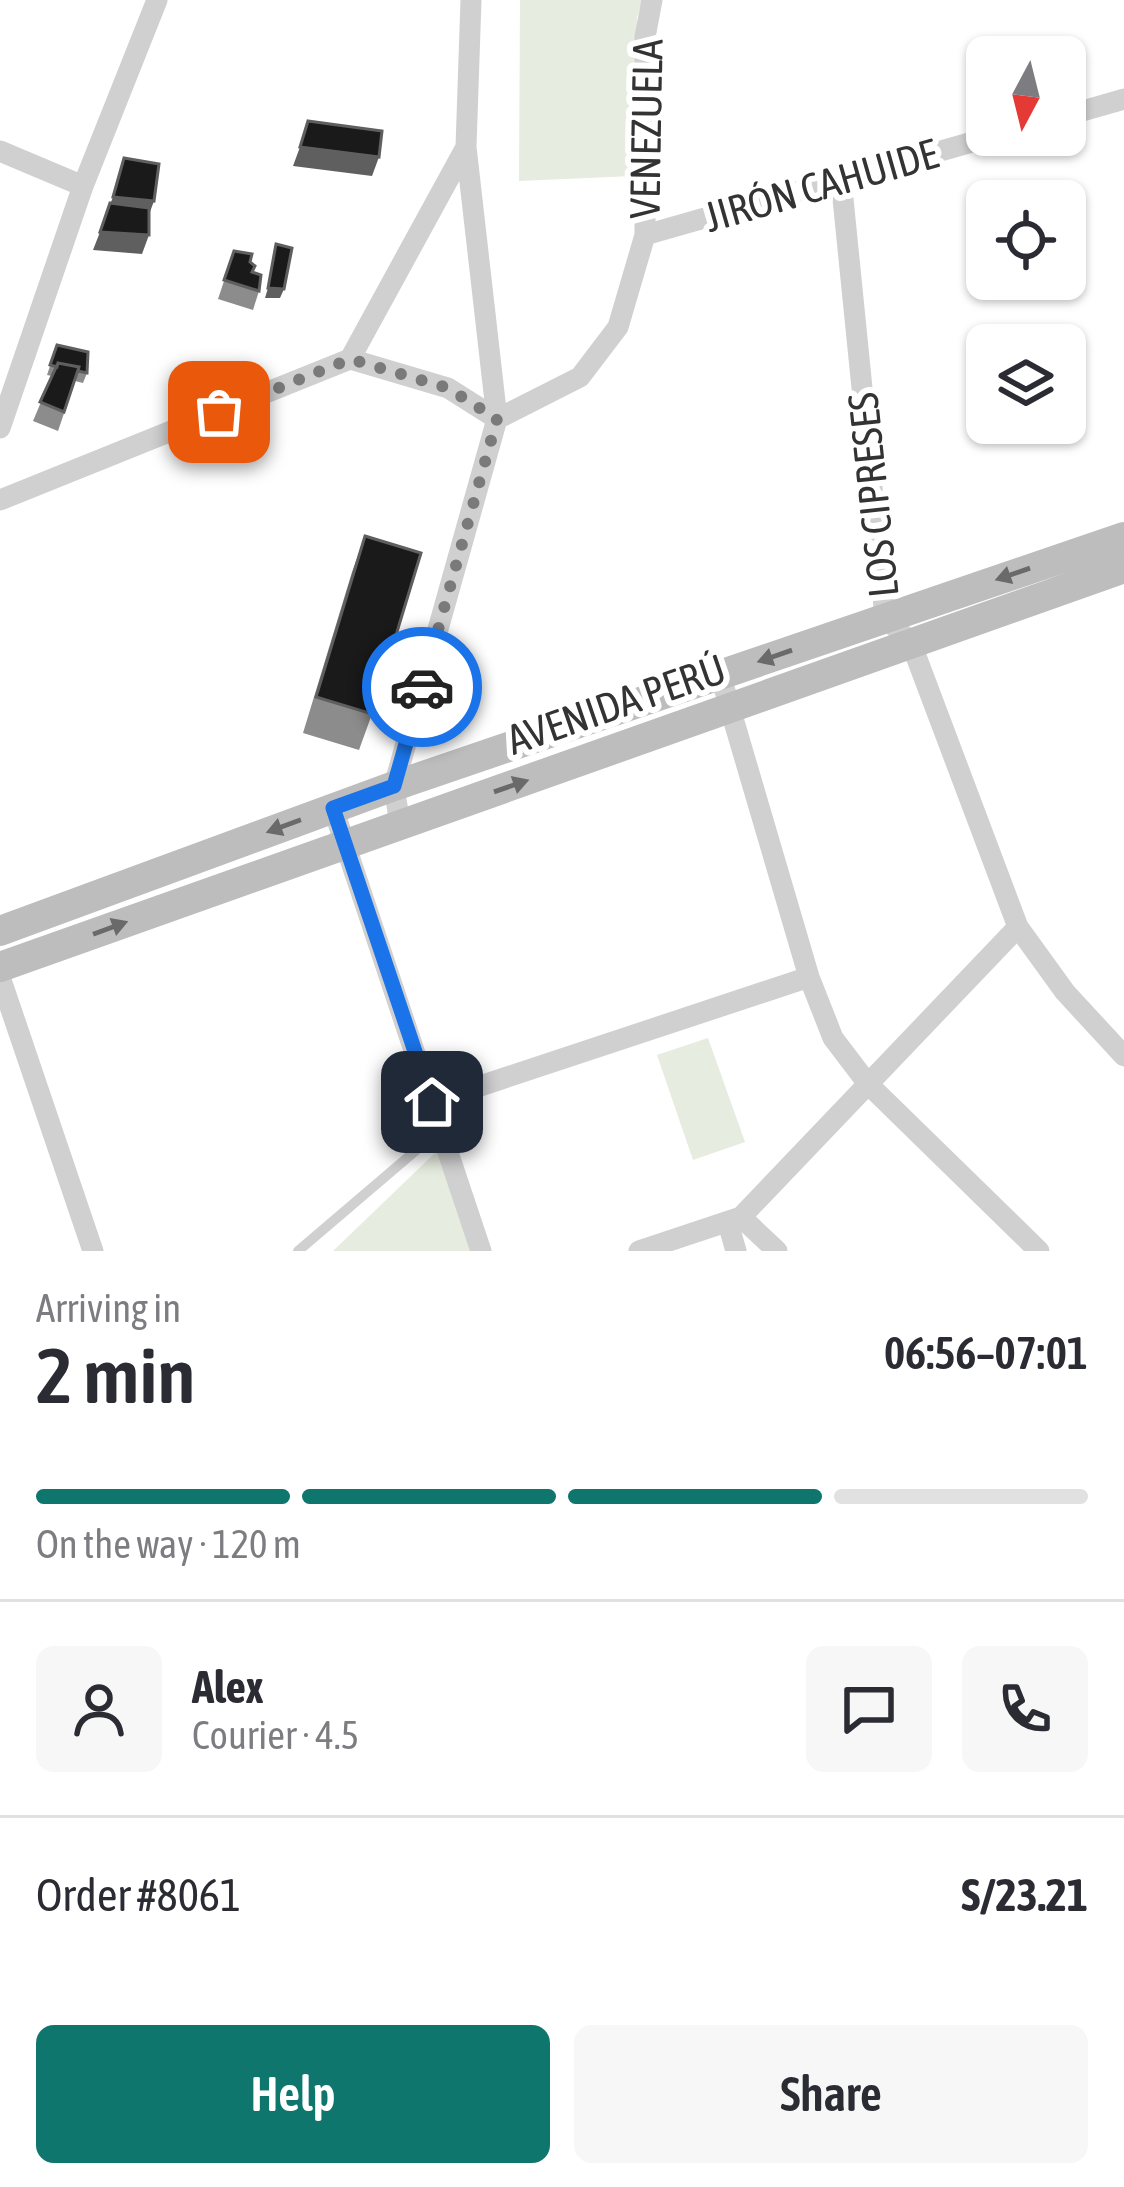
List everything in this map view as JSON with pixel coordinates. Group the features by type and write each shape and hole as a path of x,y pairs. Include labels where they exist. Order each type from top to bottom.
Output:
{"main road":[{"name":"AVENIDA PERÚ","path":"0,931 394,786 1124,537"},
{"name":"AVENIDA PERÚ","path":"0,967 1124,568"}],"street":[{"path":"0,428 83,185 157,0"},
{"path":"400,825 394,786 497,419 466,146 470,0"},
{"name":"VENEZUELA","path":"497,419 580,377 617,327 645,235 645,38 652,0"},
{"path":"1086,110 1124,99"},
{"name":"JIRÓN CAHUIDE","path":"645,235 966,144"},
{"path":"350,359 466,146"},
{"path":"0,152 83,185"},
{"name":"LOS CIPRESES","path":"841,179 885,617 910,644 1018,927 1065,992 1124,1056"},
{"path":"0,500 350,359 448,388 497,419"},
{"path":"720,674 809,977 833,1038 868,1084 1039,1251"},
{"path":"333,808 481,1251"},
{"path":"639,1251 735,1220 1018,927"},
{"path":"0,977 93,1251"},
{"path":"432,1102 809,977"},
{"path":"735,1220 736,1251"},
{"path":"735,1220 776,1251"}],"lane":[{"path":"298,1251 441,1130"}],"shaded area":[{"path":"520,0 642,0 637,18 633,176 519,181"},
{"path":"708,1038 745,1142 693,1160 657,1055"},
{"path":"437,1151 472,1251 333,1251"}],"building":[{"path":"308,121 382,131 379,157 300,147"},
{"path":"124,158 159,164 154,201 113,197"},
{"path":"110,203 149,208 149,235 100,232"},
{"path":"276,244 292,248 284,289 268,288"},
{"path":"234,251 252,254 252,272 261,275 259,291 224,280"},
{"path":"57,345 88,352 87,373 78,371 79,367 50,365"},
{"path":"58,363 79,367 64,412 40,402"},
{"path":"365,536 421,553 372,714 316,697"}],"way so far":[{"path":"219,412 350,359 448,388 497,419 422,687"}],"route":[{"path":"422,687 394,786 333,808 432,1102"}]}
